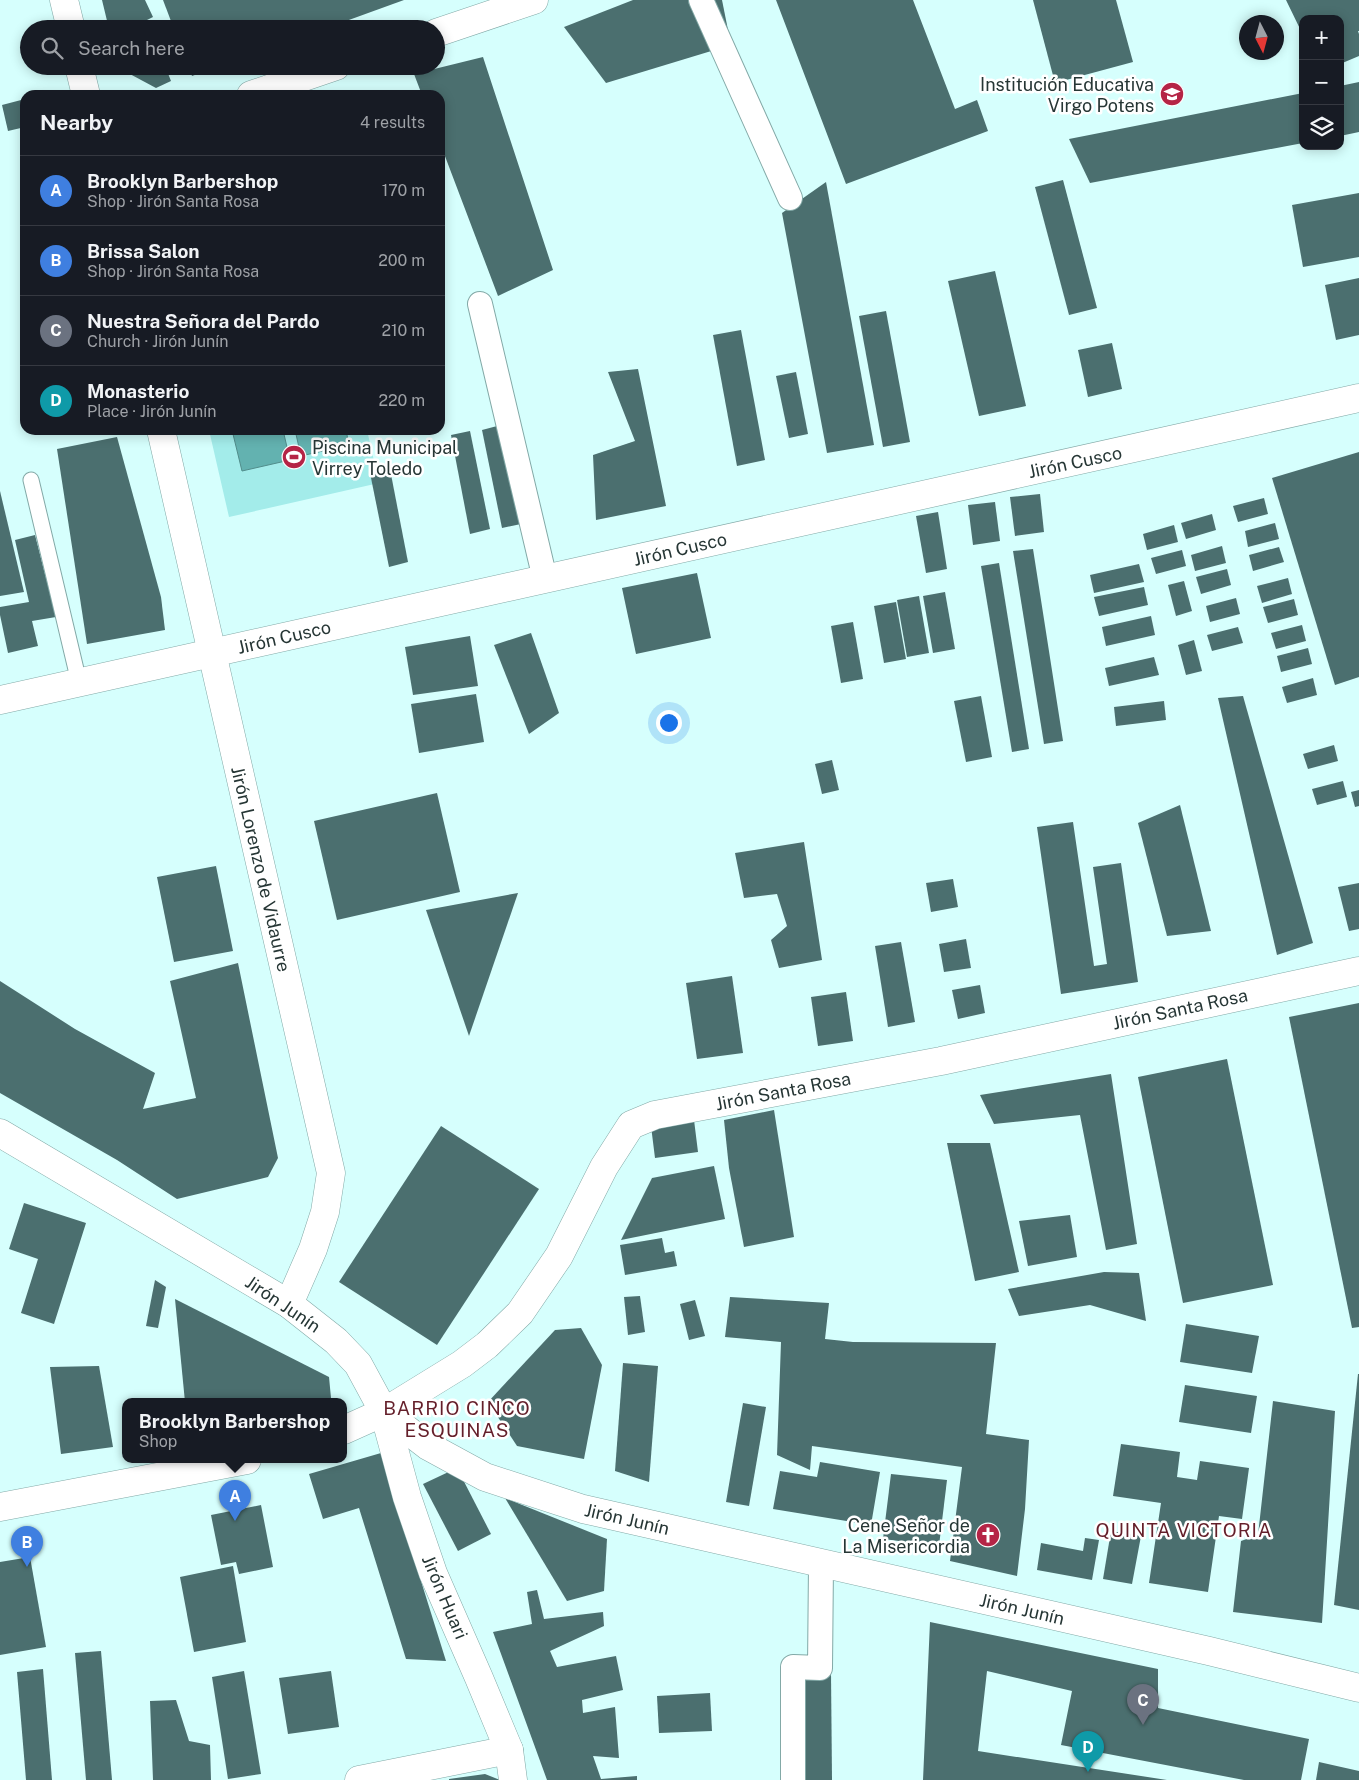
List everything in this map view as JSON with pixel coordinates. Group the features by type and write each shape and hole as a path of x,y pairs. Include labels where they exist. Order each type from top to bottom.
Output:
{"street":[{"path":"64,0 69,20"},
{"path":"445,30 534,0"},
{"path":"701,0 790,198"},
{"path":"81,75 85,90"},
{"path":"265,90 309,75"},
{"path":"480,304 545,579"},
{"name":"Jirón Cusco","path":"0,700 1359,398"},
{"name":"Jirón Lorenzo de Vidaurre","path":"162,435 331,1173 325,1212 313,1249 289,1304"},
{"name":"Jirón Santa Rosa","path":"347,1429 384,1412 462,1364 486,1345 520,1313 559,1256 604,1167 631,1125 655,1115 941,1061 1359,971"},
{"name":"Jirón Junín","path":"0,1133 289,1304 336,1341 358,1364 384,1412 428,1446 485,1477 583,1510 1200,1649 1359,1688"},
{"name":"Jirón Huari","path":"384,1412 407,1497 433,1573 509,1750 513,1780"},
{"path":"0,1507 231,1463"},
{"path":"793,1780 793,1667 820,1668 821,1564"},
{"path":"359,1780 509,1750"}],"lane":[{"path":"31,480 79,682"}],"shaded area":[{"name":"Piscina Municipal Virrey Toledo","path":"210,435 368,435 379,483 229,517"},
{"path":"233,435 284,435 290,460 242,471"},
{"path":"296,435 347,435 349,445 301,456"}],"building":[{"path":"102,0 145,0 153,17 147,20 107,20"},
{"path":"163,0 404,0 349,20 171,20"},
{"path":"633,0 722,0 731,45 606,83 564,27"},
{"path":"776,0 913,0 955,109 977,100 988,131 846,184"},
{"path":"1033,0 1116,0 1133,62 1055,83"},
{"path":"1286,0 1359,0 1359,56 1344,62 1344,15 1299,15 1299,27"},
{"path":"483,57 553,270 498,296 445,156 445,90 420,90 414,75 445,75 445,66"},
{"path":"132,75 169,75 171,81 156,88"},
{"path":"1359,82 1359,132 1344,135 1344,105 1344,85"},
{"path":"1299,94 1299,144 1090,183 1069,139"},
{"path":"20,100 20,128 8,131 2,105"},
{"path":"1063,180 1097,308 1069,315 1035,187"},
{"path":"826,182 874,445 827,453 782,213"},
{"path":"1359,193 1359,257 1303,267 1292,205"},
{"path":"995,271 1026,406 979,416 948,281"},
{"path":"1359,278 1359,335 1336,340 1325,285"},
{"path":"886,311 910,442 883,447 859,316"},
{"path":"741,330 765,460 737,466 713,335"},
{"path":"1112,343 1122,389 1088,397 1078,350"},
{"path":"638,369 666,506 596,520 593,455 635,441 608,372"},
{"path":"796,372 808,434 789,438 776,376"},
{"path":"501,425 521,524 502,528 482,430"},
{"path":"470,431 490,529 470,534 451,435"},
{"path":"117,437 161,597 165,630 87,644 57,449"},
{"path":"1359,452 1359,677 1335,685 1272,478"},
{"path":"389,464 408,562 389,567 369,468"},
{"path":"0,491 24,592 0,596"},
{"path":"1040,494 1044,532 1015,536 1010,497"},
{"path":"1264,498 1268,514 1238,522 1233,506"},
{"path":"995,502 1000,541 973,545 968,505"},
{"path":"938,512 947,569 926,573 916,516"},
{"path":"1212,514 1216,530 1186,539 1181,523"},
{"path":"1275,523 1279,539 1248,547 1245,531"},
{"path":"1174,525 1178,542 1147,550 1143,534"},
{"path":"35,535 56,617 32,621 38,646 8,653 0,607 29,602 15,540"},
{"path":"1222,546 1226,563 1195,571 1191,555"},
{"path":"1279,547 1284,562 1253,571 1249,555"},
{"path":"1033,549 1063,741 1044,744 1013,551"},
{"path":"1182,550 1186,566 1156,574 1151,558"},
{"path":"999,563 1029,749 1012,752 981,566"},
{"path":"1139,564 1144,582 1094,593 1090,575"},
{"path":"1227,569 1231,585 1201,594 1196,577"},
{"path":"697,573 711,638 636,654 622,588"},
{"path":"1288,578 1292,594 1262,603 1257,586"},
{"path":"1184,581 1192,611 1176,616 1168,585"},
{"path":"1144,587 1148,605 1099,616 1094,597"},
{"path":"945,592 955,649 933,653 923,596"},
{"path":"919,596 929,653 907,657 897,600"},
{"path":"1236,598 1240,614 1210,622 1206,606"},
{"path":"1294,599 1298,615 1268,623 1263,607"},
{"path":"896,602 906,659 884,663 874,606"},
{"path":"1151,616 1155,635 1106,646 1102,627"},
{"path":"853,622 863,679 841,683 831,626"},
{"path":"1302,625 1306,641 1276,649 1271,633"},
{"path":"1238,627 1243,643 1212,651 1207,635"},
{"path":"531,633 559,713 529,734 494,645"},
{"path":"470,636 478,686 413,695 405,647"},
{"path":"1194,640 1202,671 1186,675 1178,645"},
{"path":"1308,648 1312,664 1281,672 1277,656"},
{"path":"1154,657 1159,675 1109,686 1105,668"},
{"path":"1313,678 1317,695 1287,703 1282,687"},
{"path":"476,694 484,742 419,753 411,704"},
{"path":"981,696 992,757 966,762 954,701"},
{"path":"1243,696 1313,943 1277,955 1218,698"},
{"path":"1164,701 1166,720 1116,726 1114,707"},
{"path":"1334,745 1338,761 1308,769 1303,754"},
{"path":"832,760 839,790 822,794 815,764"},
{"path":"1343,781 1347,797 1317,805 1312,789"},
{"path":"1359,790 1359,806 1355,807 1351,792"},
{"path":"437,793 460,892 337,920 314,821"},
{"path":"1180,805 1211,931 1167,936 1138,823"},
{"path":"1073,822 1094,966 1107,964 1093,867 1121,863 1138,982 1061,994 1037,827"},
{"path":"804,842 822,960 779,968 771,940 787,926 777,894 744,898 735,853"},
{"path":"216,866 233,951 174,962 157,877"},
{"path":"953,879 958,907 931,912 926,883"},
{"path":"1359,883 1359,929 1349,931 1338,887"},
{"path":"518,893 469,1036 426,910"},
{"path":"966,939 971,968 944,972 939,944"},
{"path":"901,942 915,1022 888,1027 875,946"},
{"path":"238,963 278,1158 268,1177 177,1199 117,1160 0,1093 0,981 75,1029 155,1073 143,1109 196,1098 170,981"},
{"path":"732,976 743,1053 697,1059 686,983"},
{"path":"980,985 985,1013 958,1019 952,990"},
{"path":"846,992 853,1041 818,1046 811,997"},
{"path":"1359,1003 1359,1327 1352,1328 1289,1017"},
{"path":"1227,1059 1273,1285 1183,1303 1138,1077"},
{"path":"1111,1074 1137,1244 1106,1250 1080,1115 994,1124 980,1095"},
{"path":"774,1110 794,1237 744,1247 729,1168 724,1120"},
{"path":"694,1120 698,1152 655,1158 651,1126"},
{"path":"441,1126 539,1189 437,1345 339,1282"},
{"path":"947,1143 990,1143 1019,1272 975,1281"},
{"path":"714,1166 725,1219 621,1240 652,1178"},
{"path":"24,1203 86,1223 54,1324 21,1313 38,1259 9,1249"},
{"path":"1070,1215 1077,1257 1028,1266 1019,1221"},
{"path":"662,1238 665,1253 674,1251 677,1266 625,1275 620,1245"},
{"path":"1104,1272 1139,1273 1146,1321 1090,1305 1019,1316 1008,1289"},
{"path":"155,1280 166,1287 158,1328 146,1326"},
{"path":"640,1296 645,1332 628,1335 624,1297"},
{"path":"730,1297 829,1303 825,1339 853,1342 996,1343 986,1434 1029,1440 1025,1509 1017,1576 950,1561 962,1467 812,1446 810,1470 777,1455 781,1342 725,1337"},
{"path":"175,1299 329,1377 331,1398 185,1398"},
{"path":"695,1300 705,1336 689,1340 680,1304"},
{"path":"1186,1324 1259,1336 1252,1373 1180,1362"},
{"path":"581,1328 602,1365 584,1459 517,1446 488,1402 555,1330"},
{"path":"623,1363 658,1366 649,1482 615,1471"},
{"path":"99,1366 113,1447 61,1454 50,1367"},
{"path":"1359,1374 1359,1610 1334,1605"},
{"path":"1185,1385 1257,1396 1251,1433 1179,1422"},
{"path":"1273,1401 1335,1411 1322,1623 1233,1612 1241,1541 1258,1535"},
{"path":"743,1403 766,1407 749,1506 726,1502"},
{"path":"1121,1444 1180,1452 1177,1477 1197,1480 1200,1461 1249,1468 1242,1519 1219,1516 1208,1592 1149,1583 1161,1503 1113,1496"},
{"path":"381,1453 446,1661 406,1659 359,1508 323,1519 309,1474"},
{"path":"820,1462 880,1472 871,1525 773,1509 780,1471 817,1477"},
{"path":"457,1468 491,1534 458,1551 423,1484"},
{"path":"891,1474 947,1480 939,1546 883,1539"},
{"path":"505,1498 607,1539 604,1591 567,1601"},
{"path":"261,1505 273,1567 239,1574 236,1562 221,1565 211,1515"},
{"path":"1111,1531 1141,1536 1132,1584 1103,1579"},
{"path":"1085,1538 1099,1540 1092,1580 1037,1570 1041,1543 1083,1551"},
{"path":"30,1557 46,1647 0,1655 0,1562"},
{"path":"233,1566 246,1642 194,1652 180,1577"},
{"path":"537,1590 544,1619 603,1612 604,1626 550,1651 557,1667 616,1656 623,1690 582,1700 583,1713 615,1707 619,1758 593,1756 601,1779 637,1776 637,1780 547,1780 493,1632 532,1624 527,1592"},
{"path":"930,1622 1158,1669 1158,1708 1309,1739 1301,1780 1244,1780 1061,1745 1072,1691 987,1671 978,1751 1167,1780 923,1780"},
{"path":"101,1651 112,1780 86,1780 75,1653"},
{"path":"43,1669 52,1780 26,1780 17,1672"},
{"path":"244,1671 261,1774 228,1779 212,1677"},
{"path":"331,1671 339,1727 288,1734 279,1678"},
{"path":"831,1673 832,1780 806,1780 805,1674"},
{"path":"710,1693 712,1731 659,1733 657,1696"},
{"path":"176,1700 189,1741 210,1745 211,1780 153,1780 150,1701"},
{"path":"1319,1762 1359,1771 1359,1780 1316,1780"},
{"path":"485,1774 500,1780 449,1780 449,1779"}],"place":[{"name":"Institución Educativa Virgo Potens","path":"1172,94"},
{"name":"Piscina Municipal Virrey Toledo","path":"294,457"},
{"name":"Brooklyn Barbershop","path":"235,1521"},
{"name":"Cene Señor de La Misericordia","path":"988,1535"},
{"name":"Brissa Salon","path":"27,1567"},
{"name":"Nuestra Señora del Pardo","path":"1143,1725"},
{"name":"Monasterio","path":"1088,1772"}],"district":[{"name":"BARRIO CINCO ESQUINAS","path":"457,1419"},
{"name":"QUINTA VICTORIA","path":"1184,1530"}]}
